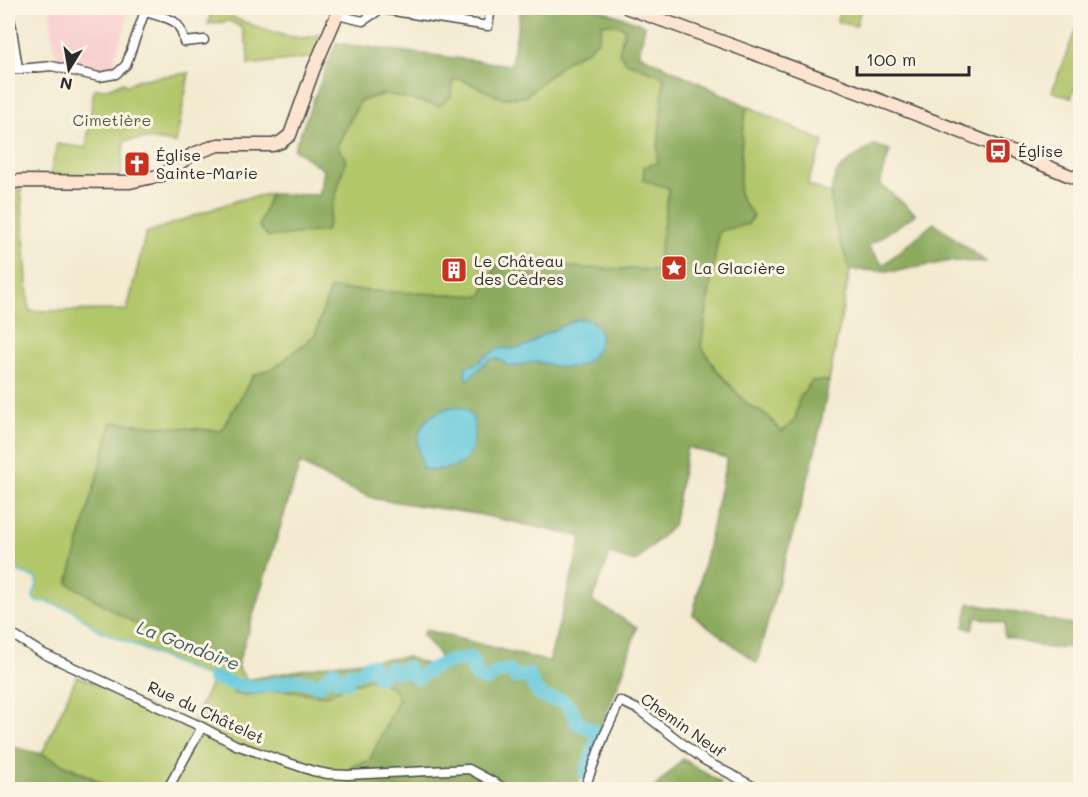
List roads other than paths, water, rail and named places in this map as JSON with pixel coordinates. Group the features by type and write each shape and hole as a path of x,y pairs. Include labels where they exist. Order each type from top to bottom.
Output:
{"main road":[{"path":"628,8 722,41 1080,180"},
{"path":"8,183 20,181 130,182 162,175 193,154 218,145 273,145 281,142 290,135 314,68 339,11"}],"street":[{"path":"339,11 363,21 381,9 488,26 491,8"},
{"path":"8,70 52,66 99,77 116,74 126,65 145,10 178,23 182,29 184,42 204,40"},
{"path":"8,14 18,68"},
{"name":"Rue du Châtelet","path":"8,632 42,653 245,749 328,774 387,775 469,769 508,789"},
{"name":"Chemin Neuf","path":"584,789 620,701 639,710 704,760 760,789"},
{"path":"167,789 202,727"}],"water":[{"path":"578,319 589,321 600,331 598,346 594,354 580,365 564,367 536,362 511,367 494,359 468,379 465,376 466,367 480,362 482,358 500,348 519,348 528,345 542,335"},
{"path":"451,407 465,409 472,417 475,430 471,451 468,457 457,466 433,470 423,469 418,447 420,430 431,416"}],"waterway":[{"name":"La Gondoire","path":"8,563 20,572 36,578 37,585 33,596 36,602 44,601 72,610 97,629 213,678"},
{"name":"La Gondoire","path":"213,678 246,687 294,681 310,682 318,686 334,671 336,679 347,682 350,673 359,673 367,666 372,665 379,678 390,668 399,672 407,667 409,672 417,678 442,664 471,658 475,663 473,671 477,676 487,680 497,672 509,670 515,677 529,675 540,695 549,699 562,700 573,711 577,723 599,733 586,774"}],"place":[{"name":"Église","path":"998,151"},
{"name":"Église Sainte-Marie","path":"137,164"},
{"name":"La Glacière","path":"674,268"},
{"name":"Le Château des Cèdres","path":"454,270"}],"park label":[{"name":"Cimetière","path":"112,120"}]}
